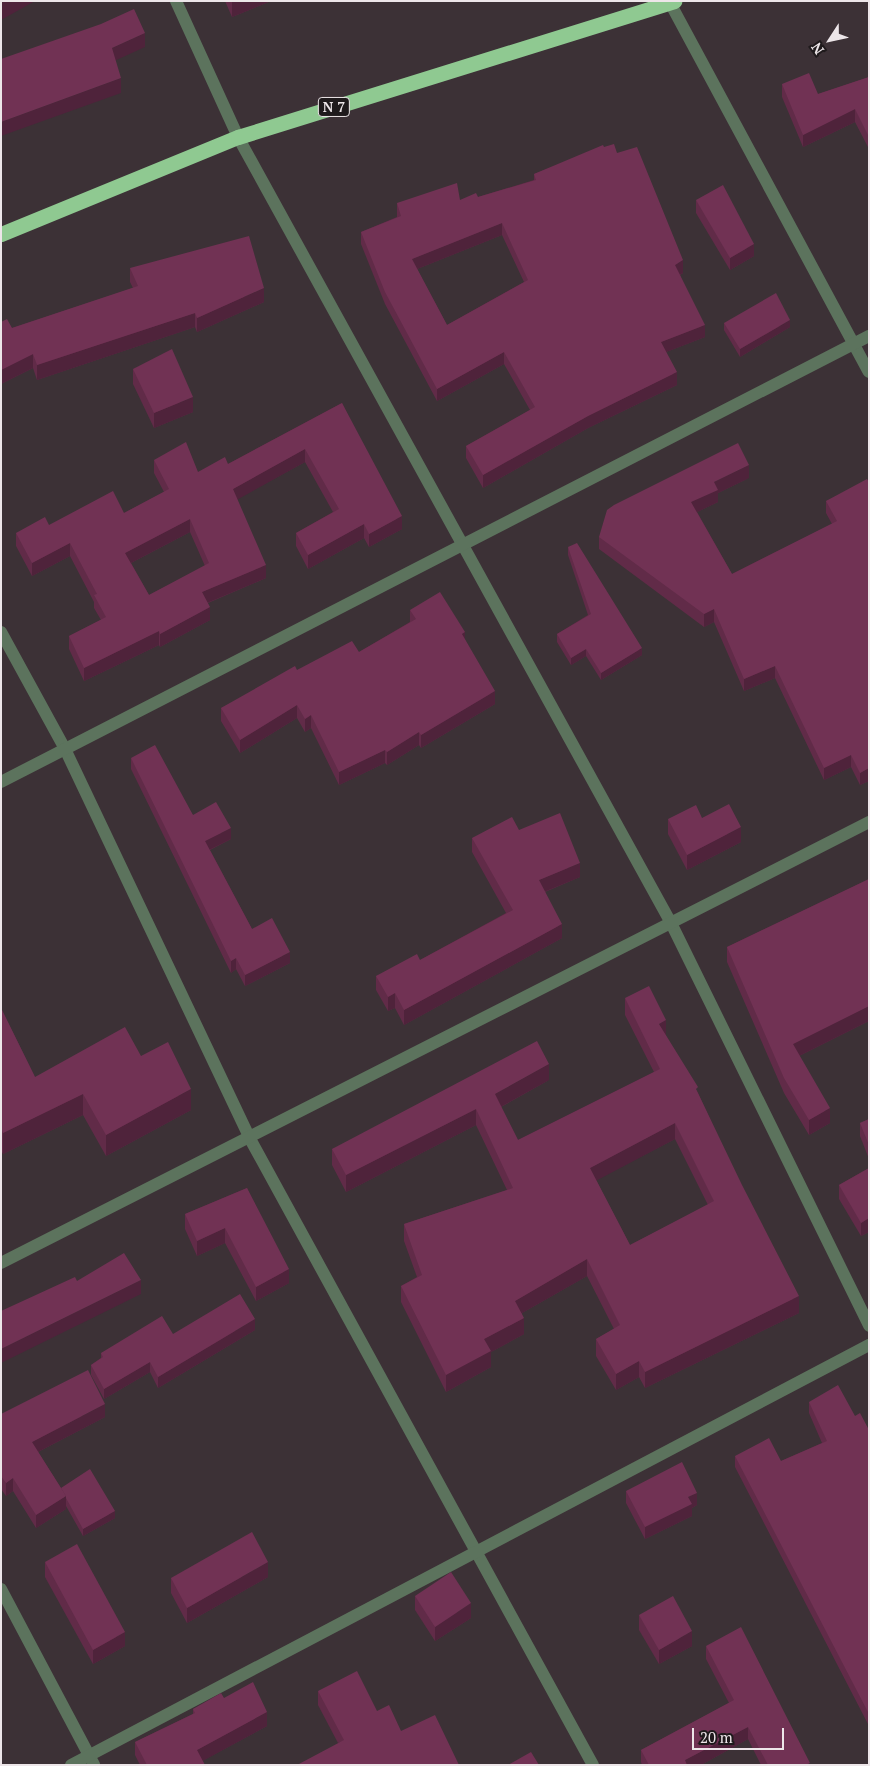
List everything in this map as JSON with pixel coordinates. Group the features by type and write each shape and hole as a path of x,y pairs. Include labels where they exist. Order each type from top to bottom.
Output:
{"highway":[{"name":"N 7","path":"1,234 238,137 671,2"}],"street":[{"path":"176,1 238,137 464,544 671,923 869,1326"},
{"path":"671,2 869,372"},
{"path":"1,782 869,336"},
{"path":"1,632 66,749 249,1137 593,1765"},
{"path":"1,1263 869,822"},
{"path":"71,1765 91,1760 477,1551 869,1345"},
{"path":"1,1589 91,1760"}],"building":[{"path":"134,9 145,33 112,48 121,78 1,122 1,59 101,24"},
{"path":"809,73 818,94 869,77 869,137 855,109 803,135 782,84"},
{"path":"614,144 617,153 637,147 683,260 675,265 705,325 661,342 677,372 588,416 483,475 466,446 535,407 504,352 437,389 385,292 361,232 401,216 397,203 457,183 460,200 476,193 478,197 536,180 534,174 603,145 604,147","holes":["502,223 528,280 447,325 412,259"]},
{"path":"723,185 754,244 730,258 696,200"},
{"path":"249,236 264,288 197,318 195,313 37,365 33,354 1,370 1,322 7,319 12,328 138,286 130,268"},
{"path":"776,293 790,320 740,349 724,323"},
{"path":"172,349 193,397 154,413 133,369"},
{"path":"342,403 402,516 369,534 364,524 308,555 296,533 339,509 305,449 233,489 266,565 202,592 210,607 160,634 159,631 84,668 69,636 106,617 94,595 97,594 70,543 32,563 16,533 45,517 49,525 113,491 124,513 169,489 154,460 186,442 198,472 225,457 228,464","holes":["190,519 209,563 149,595 125,553"]},
{"path":"738,443 749,465 714,482 718,490 691,502 732,574 837,521 826,501 867,479 869,482 869,768 860,773 851,755 824,768 775,666 744,679 714,609 704,614 599,537 607,510 614,505"},
{"path":"577,543 642,648 601,673 586,649 571,658 557,634 591,614 568,547"},
{"path":"440,592 465,632 462,634 495,691 421,735 419,732 387,752 385,750 339,772 311,715 305,719 297,705 240,740 221,708 295,666 297,670 352,641 359,652 416,619 410,610"},
{"path":"155,745 193,815 216,802 231,828 205,841 252,929 272,918 290,952 245,975 236,958 231,961 131,758"},
{"path":"729,804 741,827 687,855 668,819 696,805 702,818"},
{"path":"560,813 580,863 539,880 562,924 404,1010 395,993 388,997 376,976 417,954 420,960 513,910 472,838 512,817 519,830"},
{"path":"869,879 869,1006 793,1044 830,1108 809,1120 784,1078 727,947"},
{"path":"649,986 666,1020 659,1024 698,1087 696,1089 742,1185 799,1296 645,1372 639,1361 616,1374 596,1339 620,1325 587,1259 515,1301 524,1318 484,1339 491,1351 446,1375 401,1286 422,1275 404,1224 513,1188 476,1109 346,1175 332,1149 537,1041 549,1064 495,1094 518,1140 660,1069 625,998","holes":["675,1123 714,1201 630,1245 590,1168"]},
{"path":"1,1008 35,1077 125,1027 141,1056 168,1042 191,1089 106,1135 83,1094 3,1133 1,1129"},
{"path":"869,1119 869,1145 860,1123"},
{"path":"869,1168 869,1218 861,1223 839,1185"},
{"path":"247,1188 289,1269 256,1287 225,1228 197,1241 185,1214"},
{"path":"124,1253 141,1280 1,1349 1,1311 75,1277 77,1281"},
{"path":"240,1294 255,1319 158,1377 150,1362 104,1389 91,1365 103,1357 101,1353 162,1316 173,1334"},
{"path":"88,1370 105,1404 32,1442 66,1496 36,1515 13,1478 6,1483 1,1476 1,1414"},
{"path":"838,1385 855,1416 860,1413 869,1430 869,1714 735,1456 769,1438 781,1461 827,1441 809,1402"},
{"path":"682,1462 697,1493 688,1497 692,1504 645,1527 626,1491"},
{"path":"90,1469 115,1511 83,1529 61,1488"},
{"path":"252,1532 268,1562 187,1608 171,1578"},
{"path":"77,1544 125,1632 93,1650 45,1562"},
{"path":"451,1572 471,1603 435,1627 415,1596"},
{"path":"673,1596 692,1631 659,1650 639,1615"},
{"path":"741,1627 810,1763 805,1765 768,1765 748,1727 685,1760 687,1765 649,1765 641,1750 734,1700 706,1646"},
{"path":"357,1671 377,1711 389,1705 401,1731 435,1715 459,1765 297,1765 344,1740 318,1691"},
{"path":"253,1682 267,1712 197,1750 205,1765 147,1765 135,1742 195,1713 193,1709 221,1693 224,1698"},
{"path":"531,1752 539,1765 508,1765"}]}
